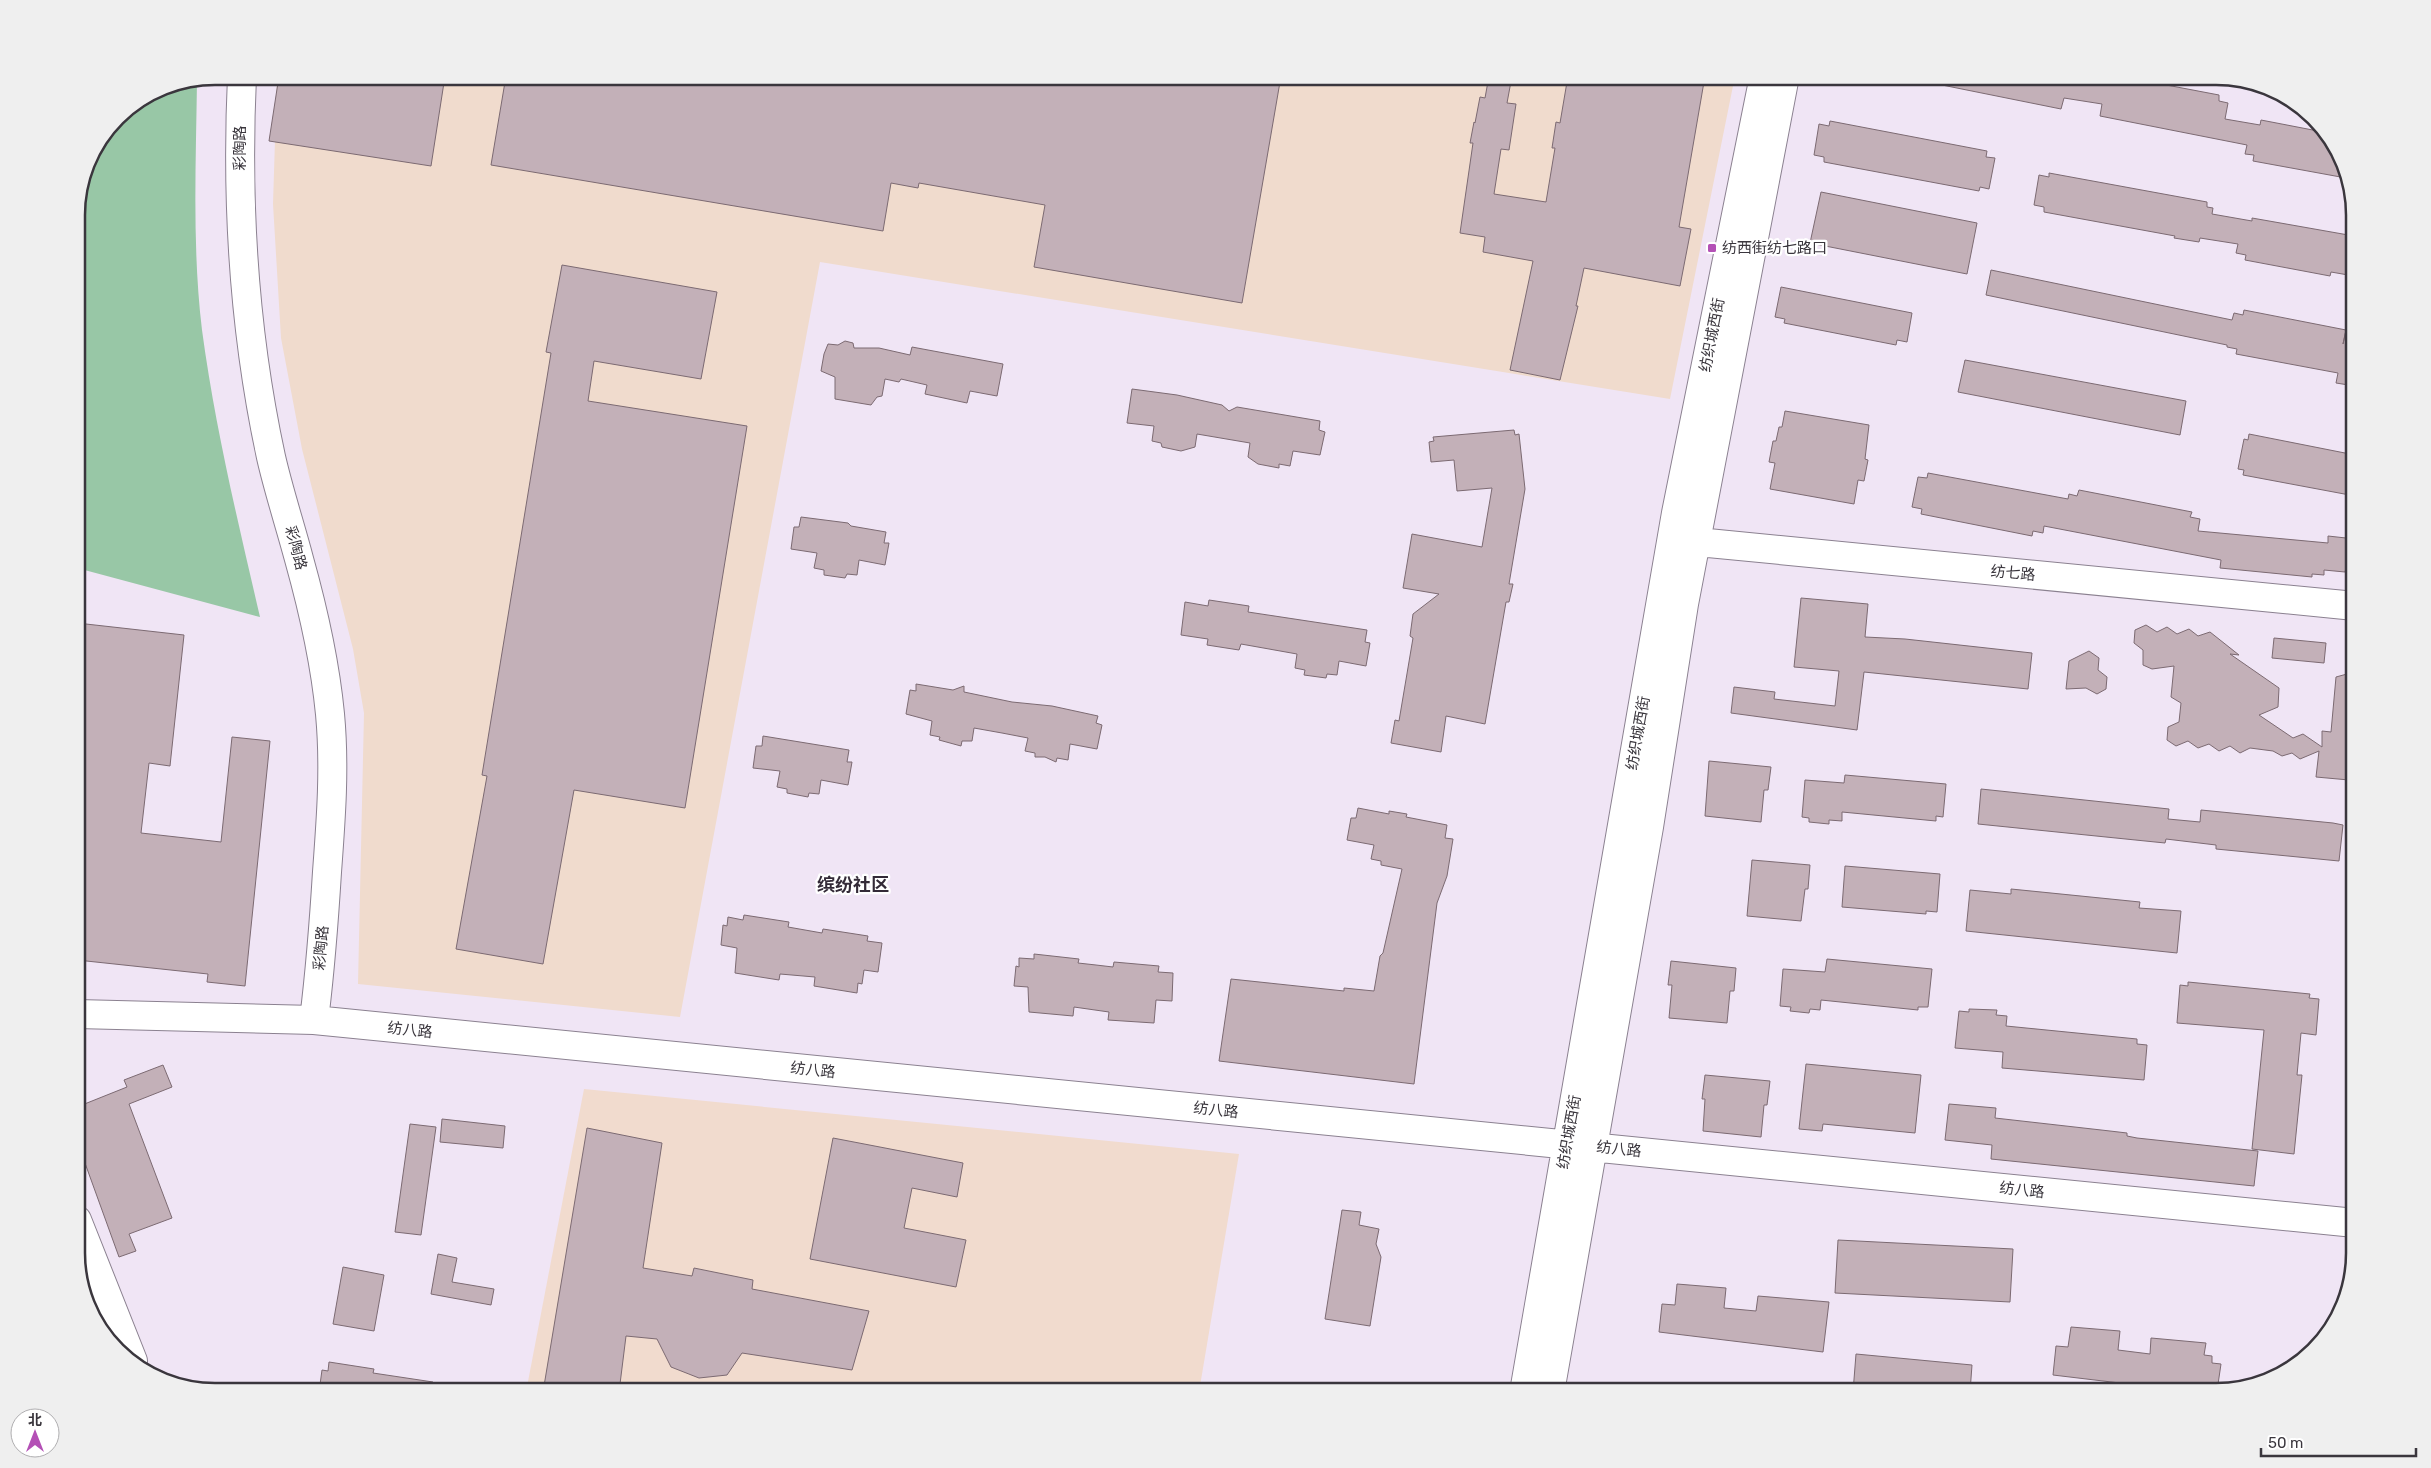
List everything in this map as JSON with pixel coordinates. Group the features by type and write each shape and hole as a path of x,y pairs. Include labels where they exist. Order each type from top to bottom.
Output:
{"street":[{"name":"彩陶路","path":"242,85 240,223 246,298 256,379 272,459 300,561 318,640 330,713 334,782 320,967 314,1020"},
{"name":"纺织城西街","path":"1526,1383 1580,1146 1649,827 1684,541 1762,85"},
{"name":"纺织城西街","path":"1684,541 1783,85"},
{"name":"纺七路","path":"1684,541 2346,605"},
{"name":"纺八路","path":"85,1014 314,1020 2346,1222"},
{"name":"纺织城西街","path":"1551,1383 1580,1146"},
{"path":"85,1242 129,1351"}],"shaded area":[{"path":"277,85 1733,85 1670,399 820,262 680,1017 358,984 364,713 353,649 302,449 281,338 273,204"},
{"path":"584,1089 1239,1154 1201,1383 528,1383"}],"green space":[{"path":"197,86 196,236 202,330 220,438 260,617 85,570 85,206 89,181 102,150 117,129 129,117 157,98 189,87"}],"building":[{"path":"278,85 444,85 431,166 269,141"},
{"path":"504,85 1279,85 1242,303 1034,267 1045,205 919,183 918,188 891,183 883,231 491,165"},
{"path":"1487,85 1510,85 1507,103 1516,104 1509,150 1501,149 1494,194 1546,202 1555,148 1552,148 1556,122 1560,123 1566,85 1703,85 1679,227 1691,229 1680,286 1584,268 1576,306 1578,306 1560,380 1510,370 1533,261 1483,252 1485,237 1460,233 1473,143 1470,143 1480,97 1485,98"},
{"path":"1942,85 2166,85 2219,95 2219,101 2228,103 2225,119 2260,125 2261,120 2314,130 2329,150 2340,177 2253,161 2254,155 2245,154 2247,145 2100,116 2102,104 2064,98 2061,109"},
{"path":"1830,121 1987,151 1986,157 1995,158 1989,189 1980,187 1979,191 1824,162 1824,157 1814,155 1819,124 1829,126"},
{"path":"2049,173 2207,202 2207,207 2213,208 2212,214 2252,221 2252,218 2346,235 2346,275 2331,272 2330,276 2245,260 2246,255 2236,253 2238,244 2200,238 2199,242 2174,238 2175,236 2044,212 2044,207 2034,205 2039,175 2049,177"},
{"path":"1821,192 1977,223 1967,274 1810,243"},
{"path":"562,265 717,292 701,379 594,361 588,401 747,426 685,808 574,790 543,964 456,949 487,776 482,775 551,353 546,352"},
{"path":"1991,270 2232,320 2234,313 2243,315 2244,310 2346,330 2346,385 2336,383 2338,373 2236,354 2237,349 2227,347 2227,345 1986,295"},
{"path":"1781,287 1912,313 1907,342 1897,340 1896,345 1784,323 1785,319 1775,317"},
{"path":"845,341 853,343 854,348 879,348 910,355 912,347 1003,364 997,396 970,391 967,403 925,394 927,385 901,379 899,382 885,379 882,396 877,397 871,405 835,399 835,377 821,371 828,344 838,345"},
{"path":"1965,360 2186,401 2180,435 1958,392"},
{"path":"1132,389 1177,395 1222,405 1229,411 1237,407 1320,421 1319,430 1325,432 1320,455 1293,451 1290,466 1279,464 1279,468 1258,464 1248,457 1250,443 1197,434 1195,447 1181,451 1162,447 1161,443 1152,441 1154,426 1127,423"},
{"path":"1785,411 1869,425 1865,459 1868,460 1864,481 1858,480 1854,504 1770,489 1775,463 1769,462 1773,441 1776,441 1779,427 1782,427"},
{"path":"1514,430 1515,435 1519,434 1525,489 1509,584 1513,584 1509,602 1506,602 1485,724 1446,716 1441,752 1391,743 1395,720 1399,721 1413,638 1410,636 1413,614 1439,594 1403,588 1412,534 1482,547 1492,488 1457,491 1454,460 1431,462 1429,442 1434,441 1433,437"},
{"path":"2249,434 2346,453 2346,494 2243,475 2244,470 2238,469 2244,439 2248,440"},
{"path":"1928,473 2068,499 2069,494 2077,496 2079,490 2192,512 2190,517 2200,519 2198,531 2328,543 2328,536 2346,538 2346,568 2345,572 2324,570 2324,575 2312,574 2312,577 2220,568 2221,560 2044,526 2043,533 2033,531 2032,536 1921,514 1922,509 1912,507 1918,477 1927,478"},
{"path":"801,517 848,523 851,526 886,532 884,543 889,543 885,565 859,560 857,575 847,574 845,578 824,575 824,570 814,568 817,553 791,549 794,527 799,527"},
{"path":"1801,598 1868,604 1865,637 1905,639 2032,653 2028,689 1864,672 1857,730 1731,713 1734,687 1775,692 1774,699 1835,706 1839,671 1794,667"},
{"path":"1209,600 1249,606 1248,612 1367,630 1365,642 1370,643 1366,666 1339,661 1337,675 1327,674 1326,678 1304,675 1305,670 1295,668 1297,654 1241,644 1239,650 1207,645 1208,639 1181,635 1185,602 1208,606"},
{"path":"85,624 184,635 170,766 149,763 141,833 221,842 232,737 270,741 245,986 207,982 208,974 85,961"},
{"path":"2146,625 2157,632 2167,627 2177,634 2189,629 2198,636 2210,632 2239,655 2230,654 2279,688 2278,707 2259,715 2293,738 2303,734 2322,747 2322,731 2331,732 2336,677 2346,674 2346,780 2316,777 2319,751 2300,759 2292,753 2282,756 2273,751 2250,748 2240,753 2230,746 2219,751 2209,744 2198,748 2188,741 2176,746 2167,740 2168,727 2179,722 2181,703 2171,697 2174,666 2152,669 2143,665 2143,650 2134,643 2135,630"},
{"path":"2274,638 2326,643 2324,663 2272,658"},
{"path":"2089,651 2099,658 2098,670 2107,677 2106,689 2097,694 2086,688 2066,689 2069,661"},
{"path":"916,684 953,690 964,686 964,692 1012,702 1052,706 1098,716 1096,723 1102,725 1097,749 1070,744 1068,760 1057,758 1056,762 1045,757 1035,757 1035,753 1025,751 1028,738 1002,733 974,728 972,741 962,741 961,746 939,740 940,737 930,735 932,721 906,714 910,690 916,691"},
{"path":"763,736 849,750 847,762 852,762 848,785 821,780 819,794 809,793 808,797 787,793 787,789 777,787 780,771 753,768 756,746 762,746"},
{"path":"1709,761 1771,767 1768,790 1764,790 1761,822 1705,816"},
{"path":"1845,775 1946,784 1943,817 1936,816 1936,821 1842,812 1842,821 1829,820 1829,824 1809,822 1809,818 1802,817 1805,780 1844,783"},
{"path":"1981,789 2169,809 2168,819 2200,822 2201,810 2343,825 2339,861 2216,849 2216,845 2166,839 2165,843 1978,824"},
{"path":"1358,808 1389,814 1389,811 1407,814 1406,817 1447,825 1445,838 1453,839 1447,876 1437,903 1414,1084 1219,1061 1231,979 1344,991 1344,988 1374,991 1380,956 1383,953 1402,869 1381,865 1381,861 1371,859 1374,845 1347,840 1351,818 1356,818"},
{"path":"1752,860 1810,865 1808,889 1805,889 1801,921 1747,916"},
{"path":"1845,866 1940,874 1937,912 1926,911 1926,914 1842,907"},
{"path":"2011,889 2140,902 2139,908 2181,911 2177,953 1966,931 1970,890 2011,894"},
{"path":"744,915 789,922 788,927 822,933 823,929 868,936 867,941 882,943 878,972 864,970 862,984 858,983 857,993 814,986 815,977 780,974 779,980 735,973 737,948 721,945 723,925 727,926 728,917 743,920"},
{"path":"1034,954 1079,959 1078,963 1113,967 1114,962 1159,966 1158,972 1173,973 1172,1001 1156,1000 1154,1023 1108,1020 1109,1012 1074,1007 1073,1016 1029,1012 1028,987 1014,986 1016,966 1019,967 1019,958 1034,959"},
{"path":"1827,959 1932,969 1928,1007 1918,1007 1918,1010 1821,1000 1820,1010 1810,1009 1809,1013 1790,1011 1791,1007 1780,1006 1783,969 1825,972"},
{"path":"1671,961 1736,968 1734,991 1730,991 1727,1023 1669,1018 1672,985 1668,985"},
{"path":"2188,982 2310,994 2309,998 2319,999 2316,1035 2301,1033 2297,1075 2302,1075 2294,1154 2252,1149 2264,1030 2177,1023 2180,985 2188,986"},
{"path":"1969,1009 1997,1010 1996,1015 2007,1016 2006,1026 2137,1039 2137,1044 2147,1045 2144,1080 2002,1068 2003,1052 1955,1048 1959,1011 1969,1012"},
{"path":"1806,1064 1921,1075 1915,1133 1823,1124 1822,1131 1799,1129"},
{"path":"163,1065 172,1087 129,1104 172,1218 129,1234 136,1251 119,1257 85,1163 85,1104 127,1087 124,1080"},
{"path":"1705,1075 1770,1081 1767,1105 1764,1105 1761,1137 1703,1131 1705,1099 1702,1099"},
{"path":"1949,1104 1996,1108 1995,1118 2127,1133 2127,1136 2137,1138 2258,1151 2254,1186 1991,1159 1992,1145 1945,1140"},
{"path":"442,1119 505,1126 503,1148 440,1142"},
{"path":"410,1124 436,1127 421,1235 395,1232"},
{"path":"587,1128 662,1143 643,1268 692,1276 694,1268 753,1280 752,1289 869,1311 852,1370 742,1353 727,1375 699,1378 671,1367 657,1339 626,1336 620,1383 544,1383"},
{"path":"833,1138 963,1163 957,1197 912,1188 904,1228 966,1240 956,1287 810,1259"},
{"path":"1342,1210 1361,1212 1359,1225 1379,1229 1376,1244 1381,1257 1370,1326 1325,1319"},
{"path":"1838,1240 2013,1249 2010,1302 1835,1293"},
{"path":"438,1254 457,1258 452,1282 494,1289 491,1305 431,1294"},
{"path":"343,1267 384,1275 374,1331 333,1324"},
{"path":"1677,1284 1726,1288 1724,1308 1756,1311 1758,1296 1829,1302 1823,1352 1659,1332 1662,1304 1675,1305"},
{"path":"2071,1327 2120,1331 2118,1350 2150,1354 2151,1338 2206,1343 2204,1355 2212,1356 2212,1363 2221,1364 2218,1383 2120,1383 2053,1375 2056,1346 2068,1347"},
{"path":"1856,1354 1972,1365 1971,1383 1854,1383"},
{"path":"329,1362 374,1369 373,1373 433,1383 320,1383 322,1370 328,1371"}],"place":[{"name":"纺西街纺七路口","path":"1712,248"}],"district":[{"name":"缤纷社区","path":"853,885"}]}
